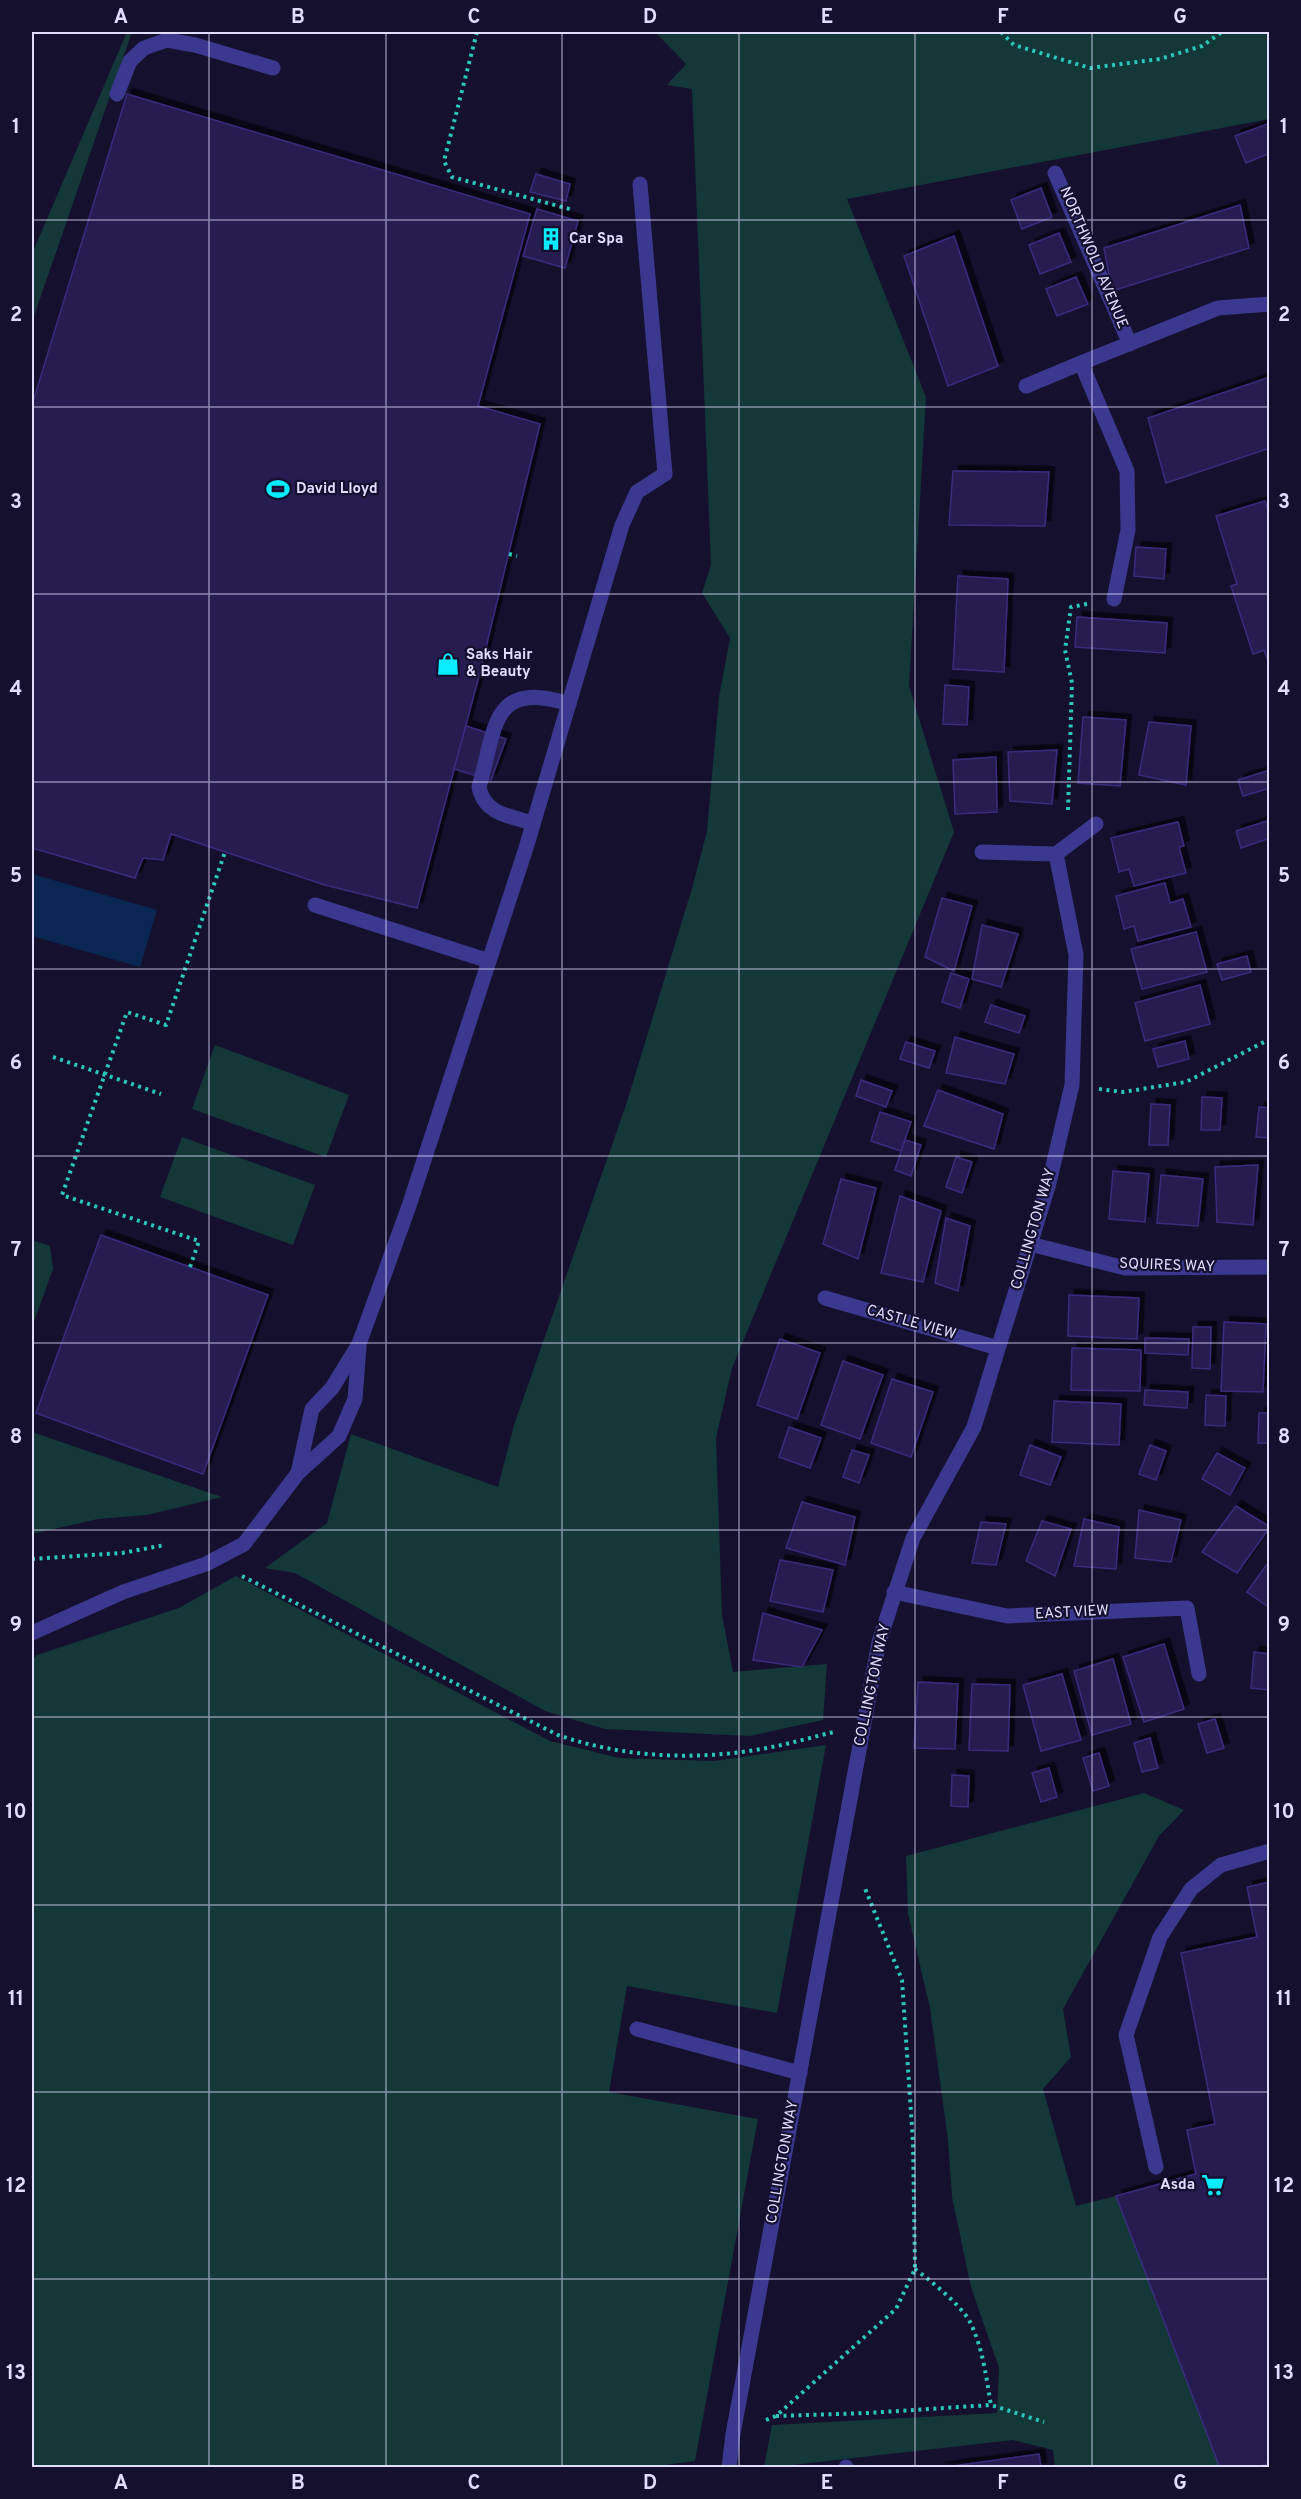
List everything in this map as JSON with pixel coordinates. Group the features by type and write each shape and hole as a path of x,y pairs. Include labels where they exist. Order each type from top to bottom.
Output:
{"street":[{"path":"117,94 130,61 144,48 167,40 195,45 273,68"},
{"name":"NORTHWOLD AVENUE","path":"1055,173 1130,344"},
{"path":"298,1473 312,1409 332,1388 359,1344 410,1206 533,823 622,525 637,492 665,474 640,184"},
{"name":"NORTHWOLD AVENUE","path":"1026,386 1218,308 1269,304"},
{"path":"1081,363 1127,471 1128,530 1114,599"},
{"path":"533,823 492,810 481,798 479,787 498,715 508,703 527,698 548,697 569,704"},
{"path":"982,852 1056,854 1096,824"},
{"name":"COLLINGTON WAY","path":"729,2468 733,2434 879,1642 914,1538 974,1426 1049,1183 1072,1085 1076,955 1056,854"},
{"path":"315,905 489,961"},
{"name":"SQUIRES WAY","path":"1030,1244 1125,1268 1269,1267"},
{"name":"CASTLE VIEW","path":"825,1298 998,1348"},
{"path":"32,1633 123,1592 218,1559 244,1544 298,1473 339,1436 355,1399 359,1344"},
{"name":"EAST VIEW","path":"894,1592 1007,1616 1187,1608 1199,1674"},
{"path":"1156,2167 1126,2036 1160,1937 1191,1889 1221,1864 1269,1851"},
{"path":"637,2029 800,2073"}],"path":[{"path":"477,32 444,161 452,177 573,210"},
{"path":"1001,32 1014,45 1089,68 1160,59 1202,46 1222,32"},
{"path":"508,554 516,556"},
{"path":"1056,854 1068,815 1072,683 1065,650 1071,607 1114,599"},
{"path":"190,1267 199,1241 63,1195 127,1012 166,1025 225,852"},
{"path":"1072,1085 1123,1092 1186,1082 1269,1039"},
{"path":"53,1057 161,1094"},
{"path":"32,1559 123,1552 167,1545"},
{"path":"218,1559 243,1577 558,1735 588,1745 654,1755 708,1756 768,1748 864,1725"},
{"path":"733,2434 776,2416 896,2309 915,2269 913,2142 902,1980 865,1887 838,1863"},
{"path":"915,2269 938,2287 969,2320 983,2356 991,2404"},
{"path":"776,2416 867,2413 991,2404 1044,2422"}],"green space":[{"path":"127,32 132,32 32,322 32,254"},
{"path":"655,32 1269,32 1269,119 847,199 926,397 909,686 954,832 732,1368 716,1438 722,1615 733,1672 827,1664 823,1720 750,1736 605,1729 545,1711 295,1573 265,1568 327,1523 351,1434 498,1487 514,1425 626,1105 693,885 707,831 719,697 730,638 702,593 711,565 692,89 667,85 686,64"},
{"path":"215,1045 349,1095 326,1157 192,1109"},
{"path":"182,1137 315,1185 293,1245 160,1197"},
{"path":"32,1240 50,1246 53,1269 32,1327"},
{"path":"32,1432 222,1497 147,1515 98,1519 32,1534"},
{"path":"236,1576 550,1741 619,1758 714,1761 826,1745 777,2013 627,1986 609,2092 758,2119 695,2461 643,2468 32,2467 32,1660 37,1655 179,1608"},
{"path":"1144,1793 1184,1810 1159,1836 1063,2009 1071,2057 1043,2089 1076,2206 1116,2196 1220,2467 1055,2467 1053,2450 1013,2440 792,2465 791,2467 764,2467 772,2425 997,2413 999,2368 971,2287 952,2197 948,2140 930,2008 908,1914 906,1856"}],"water":[{"path":"32,874 157,910 140,967 32,936"}],"building":[{"name":"David Lloyd","path":"127,94 530,214 478,406 540,424 479,676 417,908 325,885 171,834 163,860 143,858 135,878 32,848 32,405"},
{"path":"1270,123 1270,153 1246,163 1235,136"},
{"name":"Car Spa","path":"536,174 570,184 566,201 530,192"},
{"path":"1041,188 1052,217 1022,229 1011,200"},
{"path":"1240,205 1249,248 1112,291 1104,248"},
{"name":"Car Spa","path":"537,209 578,221 565,268 523,256"},
{"path":"1059,233 1071,262 1040,274 1029,245"},
{"path":"954,236 998,366 948,386 904,256"},
{"path":"1076,277 1088,304 1057,316 1046,289"},
{"path":"1270,377 1270,448 1166,483 1148,418"},
{"path":"953,471 1049,472 1045,526 949,525"},
{"path":"1265,501 1270,517 1270,667 1264,650 1253,654 1231,586 1237,584 1216,516"},
{"path":"1136,547 1166,549 1164,579 1134,576"},
{"path":"958,576 1008,579 1004,672 953,669"},
{"path":"1077,617 1167,623 1165,653 1075,647"},
{"path":"945,685 969,687 967,725 943,724"},
{"path":"1083,717 1126,720 1120,786 1078,783"},
{"path":"1149,722 1191,726 1186,785 1139,775"},
{"path":"466,726 506,739 491,780 454,769"},
{"path":"1057,750 1052,804 1010,801 1008,752"},
{"path":"996,757 997,812 955,814 953,760"},
{"path":"1270,770 1270,788 1243,796 1238,780"},
{"path":"1270,820 1270,838 1241,848 1236,831"},
{"path":"1178,822 1184,846 1179,847 1186,873 1134,886 1129,869 1119,872 1111,838"},
{"path":"1165,883 1170,903 1183,899 1191,927 1138,941 1134,926 1124,929 1116,896"},
{"path":"942,898 972,906 954,971 925,957"},
{"path":"982,925 1018,934 1001,987 972,979"},
{"path":"1196,932 1207,972 1142,989 1131,949"},
{"path":"1247,956 1251,972 1222,980 1217,964"},
{"path":"951,973 969,979 960,1008 942,1002"},
{"path":"1200,985 1210,1024 1145,1041 1135,1003"},
{"path":"991,1005 1025,1016 1019,1033 985,1022"},
{"path":"955,1037 1014,1054 1005,1084 946,1073"},
{"path":"1185,1041 1189,1059 1158,1067 1153,1049"},
{"path":"906,1042 935,1051 929,1068 900,1059"},
{"path":"861,1080 892,1091 886,1107 856,1096"},
{"path":"938,1090 1003,1114 994,1149 924,1126"},
{"path":"1202,1097 1222,1098 1220,1130 1201,1130"},
{"path":"1151,1104 1170,1105 1168,1145 1149,1145"},
{"path":"1259,1107 1270,1108 1270,1138 1256,1137"},
{"path":"880,1112 911,1122 901,1151 871,1141"},
{"path":"905,1140 921,1145 911,1176 895,1170"},
{"path":"956,1157 972,1162 962,1193 946,1187"},
{"path":"1258,1165 1253,1225 1217,1222 1215,1167"},
{"path":"1113,1171 1149,1174 1145,1222 1109,1219"},
{"path":"1161,1175 1203,1179 1198,1226 1157,1223"},
{"path":"841,1179 876,1188 858,1259 823,1244"},
{"path":"900,1196 941,1211 923,1282 881,1273"},
{"path":"946,1218 970,1226 958,1291 935,1283"},
{"path":"101,1235 268,1295 203,1474 36,1413"},
{"path":"1069,1295 1139,1298 1137,1339 1068,1336"},
{"path":"1224,1322 1266,1324 1263,1392 1221,1391"},
{"path":"1193,1327 1211,1327 1210,1369 1192,1368"},
{"path":"1145,1338 1189,1339 1188,1355 1145,1353"},
{"path":"780,1339 820,1353 797,1419 757,1405"},
{"path":"1072,1348 1141,1350 1140,1391 1071,1390"},
{"path":"843,1361 883,1375 860,1439 821,1425"},
{"path":"892,1379 933,1392 911,1457 871,1443"},
{"path":"1145,1390 1188,1392 1187,1408 1144,1405"},
{"path":"1206,1395 1226,1396 1225,1426 1205,1425"},
{"path":"1054,1401 1121,1404 1119,1445 1052,1442"},
{"path":"1259,1413 1270,1413 1270,1443 1258,1443"},
{"path":"789,1427 821,1438 810,1468 779,1457"},
{"path":"1030,1445 1061,1457 1050,1485 1020,1475"},
{"path":"1150,1445 1166,1451 1156,1480 1139,1474"},
{"path":"852,1450 869,1455 859,1483 843,1477"},
{"path":"1217,1453 1245,1468 1230,1495 1202,1479"},
{"path":"802,1502 855,1517 845,1565 786,1548"},
{"path":"1236,1506 1270,1527 1237,1573 1202,1552"},
{"path":"1139,1510 1181,1520 1171,1562 1135,1558"},
{"path":"1084,1519 1119,1527 1116,1569 1074,1566"},
{"path":"1042,1521 1071,1529 1055,1576 1026,1561"},
{"path":"981,1522 1006,1524 996,1565 972,1563"},
{"path":"780,1560 833,1570 823,1612 770,1601"},
{"path":"1270,1560 1270,1608 1247,1592"},
{"path":"763,1613 822,1630 802,1667 753,1660"},
{"path":"1164,1644 1184,1709 1144,1722 1123,1657"},
{"path":"1254,1652 1270,1654 1270,1690 1251,1688"},
{"path":"1113,1659 1131,1724 1092,1735 1074,1671"},
{"path":"1062,1674 1081,1740 1041,1751 1023,1685"},
{"path":"918,1682 958,1684 955,1749 914,1748"},
{"path":"972,1684 1010,1685 1008,1751 969,1750"},
{"path":"1215,1719 1224,1748 1207,1753 1198,1724"},
{"path":"1150,1738 1158,1768 1142,1772 1134,1743"},
{"path":"1099,1753 1109,1786 1093,1791 1083,1758"},
{"path":"1049,1768 1057,1797 1041,1802 1032,1773"},
{"path":"952,1775 969,1776 968,1807 951,1806"},
{"name":"Asda","path":"1270,1882 1270,2463 1253,2468 1220,2468 1116,2196 1196,2174 1187,2130 1215,2124 1181,1953 1257,1937 1247,1887"},
{"path":"1039,2454 1041,2468 939,2468"}],"place":[{"name":"Car Spa","path":"551,239"},
{"name":"David Lloyd","path":"278,489"},
{"name":"Saks Hair & Beauty","path":"448,664"},
{"name":"Asda","path":"1213,2185"}]}
